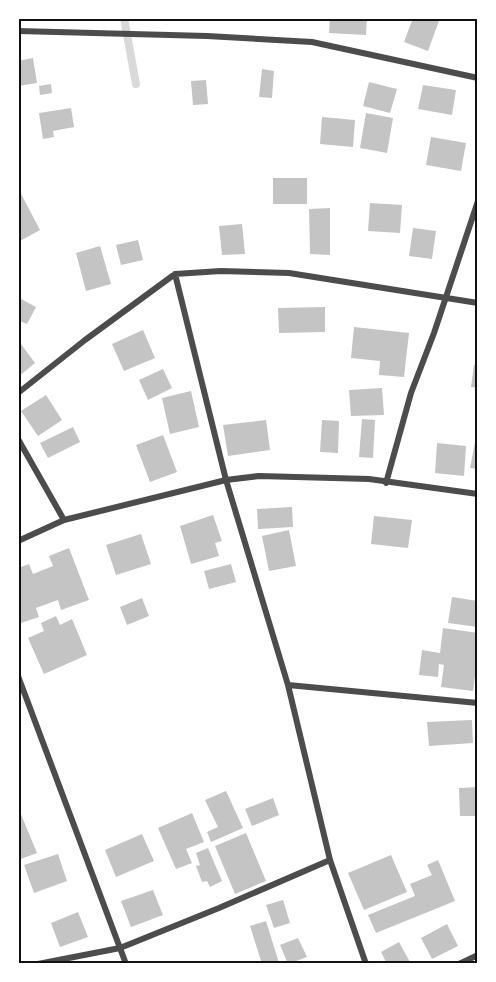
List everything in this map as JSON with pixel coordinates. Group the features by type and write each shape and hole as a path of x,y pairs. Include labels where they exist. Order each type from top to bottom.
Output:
{"street":[{"path":"18,31 207,36 312,42 478,78"},
{"path":"386,483 411,393 434,333 478,201"},
{"path":"18,393 175,274 221,271 289,273 478,303"},
{"path":"175,274 226,480 288,685 330,860 366,964"},
{"path":"18,439 64,520"},
{"path":"18,541 64,520 226,480 270,477 369,479 478,494"},
{"path":"18,676 126,964"},
{"path":"288,685 478,703"},
{"path":"38,964 120,948 330,860"},
{"path":"459,964 478,955"}],"building":[{"path":"330,18 367,18 366,35 329,33"},
{"path":"413,18 440,18 428,51 404,42"},
{"path":"33,58 37,83 18,86 18,61"},
{"path":"262,69 274,71 272,98 259,97"},
{"path":"206,80 208,104 193,105 191,81"},
{"path":"369,82 397,89 390,113 363,106"},
{"path":"51,84 52,93 40,95 39,86"},
{"path":"423,85 456,90 452,115 418,109"},
{"path":"71,108 74,127 53,131 54,137 43,139 39,113"},
{"path":"366,113 393,118 387,153 360,148"},
{"path":"322,117 355,120 353,147 320,144"},
{"path":"431,137 466,143 461,171 426,165"},
{"path":"273,178 307,178 307,204 273,204"},
{"path":"18,188 40,230 18,242"},
{"path":"370,203 402,205 400,233 368,231"},
{"path":"330,208 330,255 310,254 309,209"},
{"path":"242,224 245,254 222,255 219,226"},
{"path":"413,228 436,231 432,259 409,256"},
{"path":"138,240 143,260 121,265 116,245"},
{"path":"100,246 111,284 86,291 76,253"},
{"path":"21,299 36,307 27,324 18,320 18,305"},
{"path":"325,307 325,332 279,333 278,308"},
{"path":"354,327 409,333 404,377 379,375 380,361 351,358"},
{"path":"143,330 155,358 124,371 112,344"},
{"path":"18,340 35,363 18,377"},
{"path":"474,365 478,365 478,388 471,387"},
{"path":"163,369 172,388 148,400 139,380"},
{"path":"382,388 384,415 351,416 349,390"},
{"path":"191,391 199,427 170,434 162,398"},
{"path":"46,395 62,420 38,436 21,411"},
{"path":"362,419 375,420 373,458 359,457"},
{"path":"266,420 270,450 228,456 223,425"},
{"path":"322,420 339,421 338,453 320,452"},
{"path":"73,427 80,442 48,458 40,443"},
{"path":"478,432 478,469 470,468"},
{"path":"163,435 177,472 150,482 136,445"},
{"path":"437,443 466,446 464,476 435,473"},
{"path":"292,507 293,527 258,529 257,509"},
{"path":"213,515 222,541 215,543 219,556 191,564 180,526"},
{"path":"374,516 412,520 408,548 371,544"},
{"path":"289,530 296,566 269,571 262,536"},
{"path":"141,534 151,564 116,575 106,545"},
{"path":"69,548 89,600 61,610 58,600 36,608 39,617 18,624 18,568 29,564 33,574 53,566 49,556"},
{"path":"231,564 236,582 209,589 204,571"},
{"path":"452,597 478,601 478,627 448,623"},
{"path":"142,598 149,616 127,625 120,607"},
{"path":"56,616 60,625 72,619 87,655 44,674 28,638 44,631 41,623"},
{"path":"443,628 478,633 478,669 476,669 473,691 441,687 444,665 439,664 438,677 419,675 422,650 440,653"},
{"path":"472,720 473,743 429,746 427,722"},
{"path":"478,787 478,816 460,816 459,788"},
{"path":"226,791 243,828 211,842 207,832 218,827 205,800"},
{"path":"273,798 279,815 252,826 245,809"},
{"path":"18,807 37,853 18,860"},
{"path":"192,813 204,842 186,849 192,863 176,869 158,828"},
{"path":"246,833 266,881 235,894 215,846"},
{"path":"142,834 154,861 116,877 105,850"},
{"path":"208,848 222,881 210,887 207,881 202,882 196,866 200,865 196,853"},
{"path":"58,854 67,881 34,893 24,865"},
{"path":"391,855 407,892 364,910 348,873"},
{"path":"438,860 455,901 376,933 368,915 415,896 410,884 432,875 427,865"},
{"path":"153,890 163,915 131,927 121,901"},
{"path":"283,900 290,923 274,928 266,905"},
{"path":"78,912 88,937 60,947 51,923"},
{"path":"266,921 279,963 277,964 262,964 250,926"},
{"path":"447,924 458,946 432,959 421,938"},
{"path":"298,938 307,957 288,964 280,945"},
{"path":"399,942 411,964 387,964 381,952"}],"waterway":[{"path":"124,18 136,84"}]}
